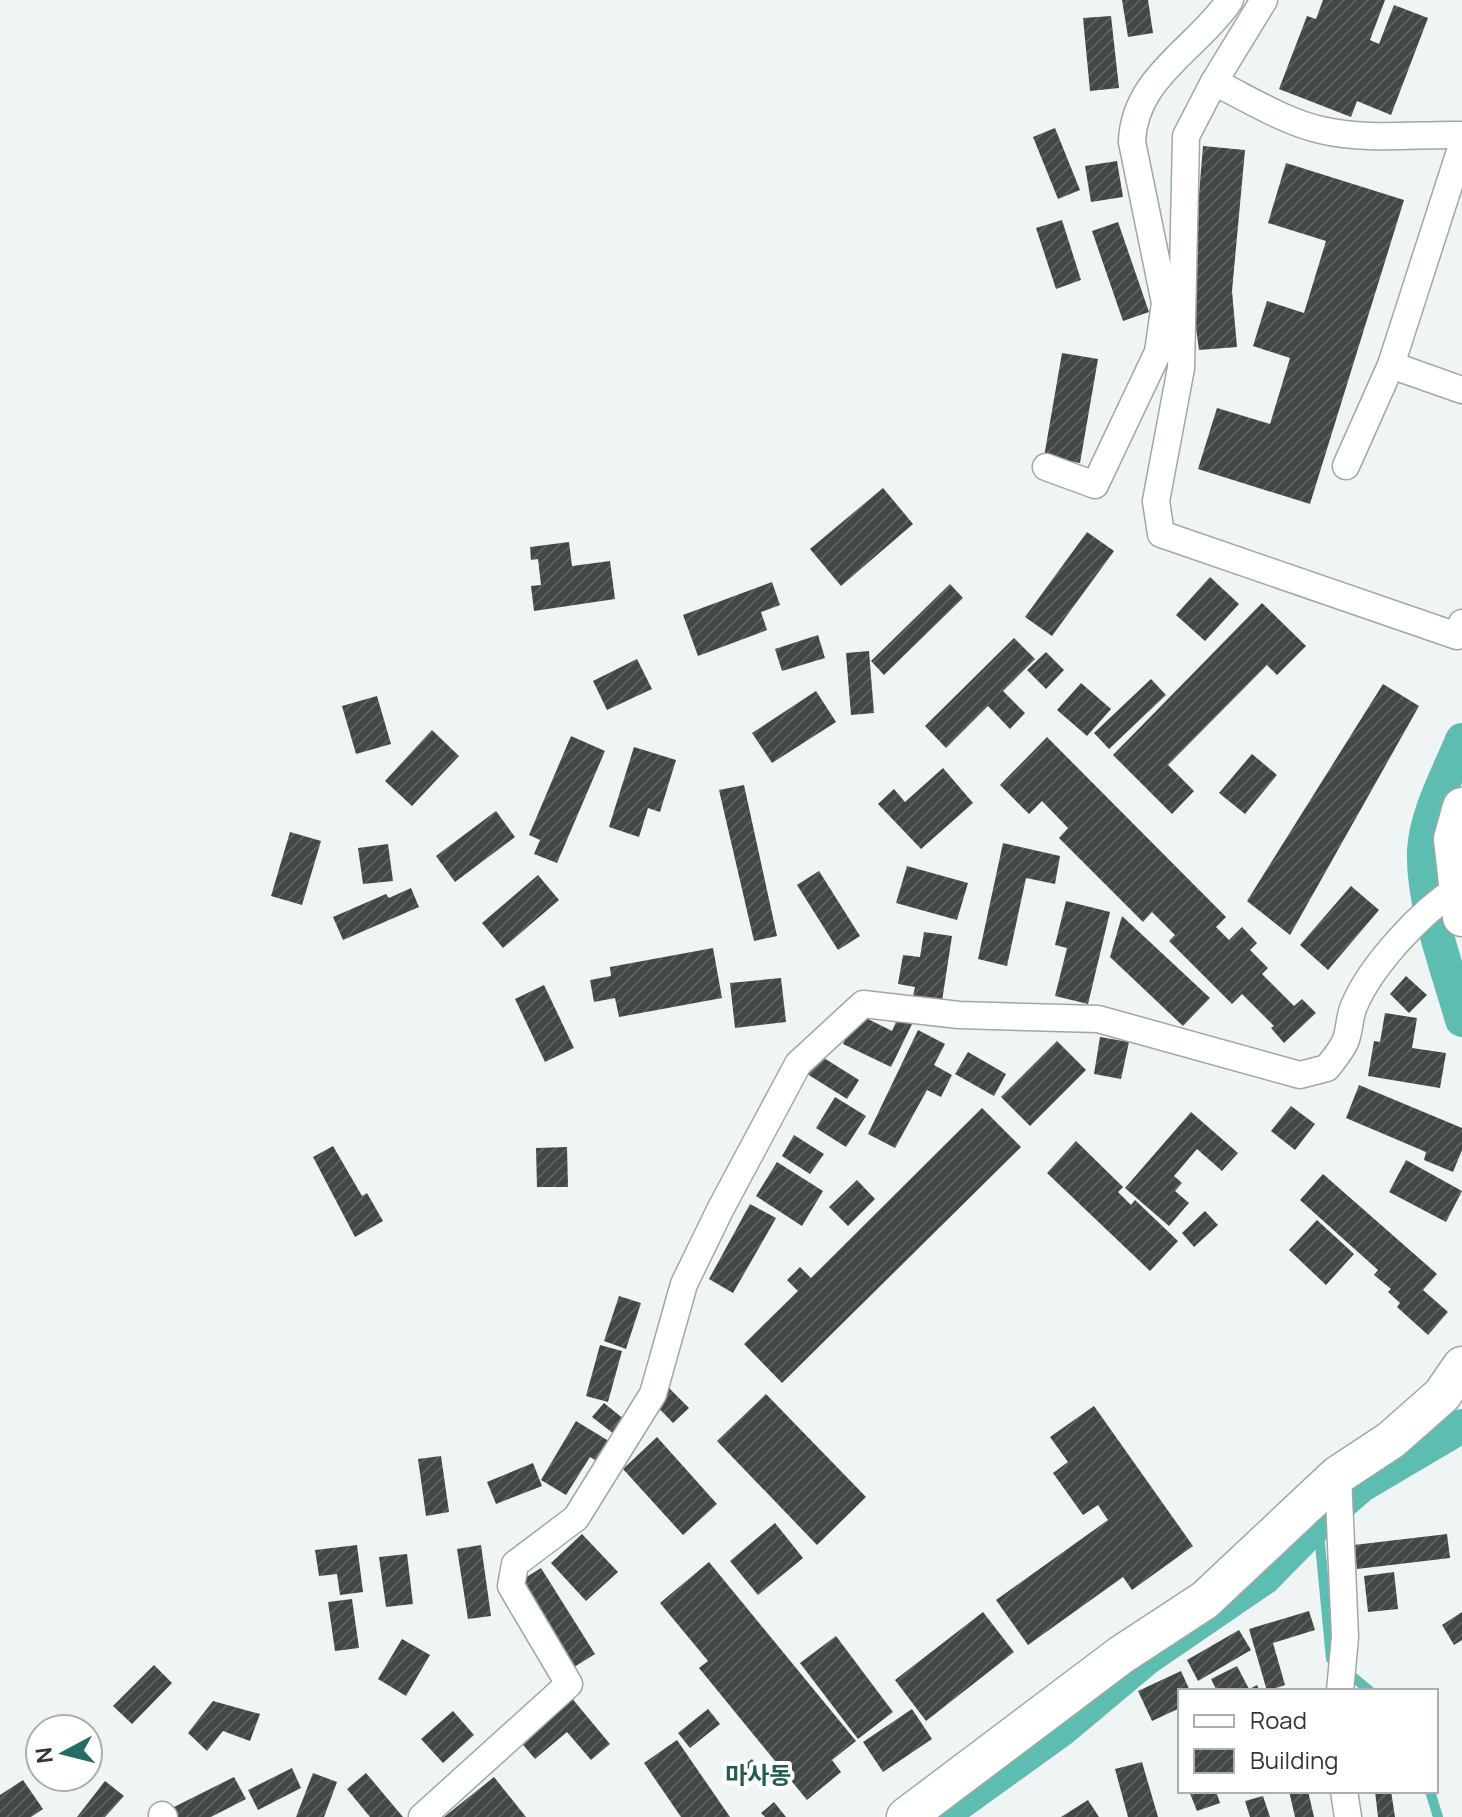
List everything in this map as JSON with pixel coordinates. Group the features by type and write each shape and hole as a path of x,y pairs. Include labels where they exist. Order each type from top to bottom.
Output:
{"street":[{"path":"1046,467 1095,485 1158,352 1165,303 1132,142 1133,122 1158,75 1230,0"},
{"path":"1264,0 1214,82 1186,136 1181,368 1156,501 1161,534 1457,636 1462,623"},
{"path":"1214,82 1318,130 1366,137 1462,135"},
{"path":"1346,466 1391,365 1462,145"},
{"path":"1391,365 1462,390"},
{"path":"422,1817 569,1684 511,1586 515,1564 576,1518 653,1394 684,1284 798,1064 863,1004 959,1015 1098,1019 1300,1075 1327,1068 1345,1043 1354,1006 1404,936 1453,902 1453,839 1462,807"},
{"path":"906,1817 1121,1655 1205,1600 1340,1493 1391,1440 1442,1395 1462,1366"},
{"path":"1340,1493 1345,1637 1341,1684"},
{"path":"1344,1793 1348,1817"}],"building":[{"path":"1122,0 1148,0 1153,33 1128,37"},
{"path":"1323,0 1385,0 1370,40 1379,44 1394,5 1428,18 1391,115 1357,101 1351,117 1279,89 1307,16 1316,19"},
{"path":"1111,16 1119,88 1090,91 1083,18"},
{"path":"1055,128 1080,190 1058,199 1033,137"},
{"path":"1203,146 1245,150 1232,291 1237,347 1199,350 1191,291"},
{"path":"1117,161 1123,197 1091,202 1085,166"},
{"path":"1286,163 1404,200 1310,504 1198,469 1217,408 1270,424 1290,358 1253,346 1267,301 1304,313 1326,241 1268,223"},
{"path":"1062,220 1081,280 1056,289 1036,228"},
{"path":"1118,222 1149,312 1123,321 1092,231"},
{"path":"1062,353 1098,359 1080,463 1044,457"},
{"path":"883,488 913,524 841,586 810,549"},
{"path":"1087,532 1114,551 1052,636 1025,617"},
{"path":"569,542 572,566 610,561 615,599 534,611 531,586 541,585 538,559 531,560 530,547"},
{"path":"1210,577 1239,604 1205,641 1176,615"},
{"path":"772,582 780,605 761,612 767,630 698,656 683,615"},
{"path":"950,584 963,598 884,675 871,661"},
{"path":"1262,603 1306,646 1277,675 1267,665 1168,765 1194,791 1172,814 1113,755"},
{"path":"818,635 825,658 782,671 775,649"},
{"path":"1014,638 1035,659 1003,691 1025,713 1010,729 988,706 946,748 925,726"},
{"path":"869,651 874,713 851,715 846,653"},
{"path":"1046,652 1064,670 1046,689 1027,670"},
{"path":"637,659 652,689 607,710 593,681"},
{"path":"1151,679 1166,695 1109,749 1094,733"},
{"path":"1081,683 1111,709 1087,736 1057,710"},
{"path":"1383,684 1419,706 1290,935 1247,901"},
{"path":"816,691 836,722 772,763 752,733"},
{"path":"377,696 391,744 356,754 342,706"},
{"path":"432,730 459,756 412,806 385,781"},
{"path":"571,736 605,751 557,863 534,854 540,840 529,835"},
{"path":"1047,737 1226,917 1216,927 1229,940 1242,927 1257,943 1250,950 1268,968 1262,974 1294,1006 1302,999 1316,1013 1284,1043 1271,1028 1274,1026 1242,994 1232,1004 1169,941 1175,935 1152,912 1143,922 1059,838 1068,828 1042,801 1029,814 1000,785"},
{"path":"634,747 676,760 660,812 648,808 639,837 609,827"},
{"path":"1252,754 1277,775 1245,814 1219,793"},
{"path":"943,768 973,803 921,849 878,804 894,789 905,802"},
{"path":"744,785 777,936 754,941 719,790"},
{"path":"496,811 515,837 455,882 436,856"},
{"path":"290,832 321,841 302,905 271,896"},
{"path":"1003,843 1060,856 1055,884 1026,878 1007,966 978,959"},
{"path":"388,844 393,881 363,884 358,848"},
{"path":"907,866 968,883 957,920 896,903"},
{"path":"819,871 860,936 838,950 797,885"},
{"path":"538,875 559,900 503,948 482,923"},
{"path":"1351,886 1379,910 1328,970 1300,945"},
{"path":"411,888 419,907 343,940 333,917 386,894 389,898"},
{"path":"1066,901 1110,912 1088,1004 1055,996 1067,948 1055,945"},
{"path":"1122,916 1210,998 1183,1026 1110,957"},
{"path":"924,932 952,936 942,1001 913,996 915,987 898,984 903,955 920,957"},
{"path":"713,948 722,998 619,1017 615,998 594,1002 590,980 611,976 610,967"},
{"path":"1406,976 1427,995 1409,1013 1390,994"},
{"path":"781,978 786,1022 735,1028 730,983"},
{"path":"544,985 574,1048 545,1062 515,999"},
{"path":"900,1013 914,1020 891,1067 843,1044 858,1014 892,1031"},
{"path":"1385,1013 1417,1018 1412,1048 1446,1053 1440,1088 1368,1076 1374,1041 1380,1042"},
{"path":"918,1030 945,1044 934,1065 952,1075 941,1097 927,1090 895,1148 868,1134"},
{"path":"1100,1037 1129,1042 1121,1079 1094,1074"},
{"path":"1057,1041 1086,1070 1030,1126 1001,1097"},
{"path":"968,1052 1006,1074 994,1096 955,1074"},
{"path":"816,1053 859,1080 847,1099 804,1072"},
{"path":"1359,1085 1462,1128 1462,1150 1453,1172 1424,1160 1426,1152 1346,1118"},
{"path":"835,1097 866,1116 846,1147 816,1128"},
{"path":"1291,1106 1315,1124 1295,1150 1271,1131"},
{"path":"982,1108 1021,1147 782,1383 744,1344 798,1291 787,1280 800,1267 811,1278"},
{"path":"1191,1112 1238,1153 1222,1171 1197,1149 1174,1176 1182,1183 1175,1191 1189,1203 1169,1226 1125,1188"},
{"path":"794,1135 824,1154 810,1174 782,1156"},
{"path":"1076,1141 1123,1187 1118,1192 1131,1205 1135,1200 1178,1241 1150,1271 1047,1173"},
{"path":"333,1146 362,1196 367,1193 383,1221 355,1237 313,1157"},
{"path":"567,1147 568,1187 537,1187 536,1148"},
{"path":"1406,1160 1462,1191 1446,1222 1389,1192"},
{"path":"777,1162 823,1191 802,1226 756,1196"},
{"path":"1323,1174 1437,1274 1423,1290 1448,1312 1428,1335 1397,1307 1400,1303 1388,1292 1391,1289 1374,1275 1378,1270 1300,1200"},
{"path":"857,1180 875,1199 848,1226 829,1207"},
{"path":"750,1204 776,1218 733,1293 709,1279"},
{"path":"1205,1211 1218,1225 1194,1247 1182,1233"},
{"path":"1317,1220 1354,1254 1326,1285 1289,1250"},
{"path":"619,1296 641,1303 626,1349 604,1341"},
{"path":"600,1345 622,1351 608,1402 586,1396"},
{"path":"667,1386 689,1408 673,1423 652,1401"},
{"path":"766,1394 866,1497 817,1545 717,1441"},
{"path":"604,1403 625,1420 614,1434 592,1417"},
{"path":"1094,1406 1193,1546 1132,1590 1123,1577 1028,1645 996,1600 1108,1520 1098,1505 1083,1515 1053,1473 1068,1462 1050,1437"},
{"path":"576,1421 612,1443 600,1463 590,1457 566,1495 541,1480"},
{"path":"657,1437 717,1504 683,1535 623,1469"},
{"path":"441,1456 449,1512 426,1516 418,1459"},
{"path":"533,1463 542,1486 496,1504 487,1482"},
{"path":"775,1523 803,1558 758,1595 730,1561"},
{"path":"582,1534 618,1572 586,1601 551,1563"},
{"path":"1447,1534 1450,1558 1357,1569 1354,1545"},
{"path":"357,1545 363,1592 340,1595 337,1574 319,1576 315,1550"},
{"path":"481,1545 491,1616 468,1619 457,1549"},
{"path":"407,1554 413,1604 386,1607 379,1557"},
{"path":"709,1562 856,1741 832,1760 841,1772 807,1800 699,1668 708,1661 660,1603"},
{"path":"541,1568 595,1654 571,1669 517,1583"},
{"path":"1394,1572 1398,1609 1368,1612 1364,1576"},
{"path":"352,1599 359,1648 335,1651 328,1602"},
{"path":"1309,1611 1315,1630 1273,1643 1285,1685 1266,1689 1249,1629"},
{"path":"983,1612 1014,1652 926,1721 895,1680"},
{"path":"1462,1612 1462,1640 1454,1645 1442,1625"},
{"path":"1239,1630 1251,1650 1198,1681 1187,1660"},
{"path":"836,1636 893,1712 858,1739 800,1663"},
{"path":"402,1639 430,1655 406,1696 378,1679"},
{"path":"154,1665 172,1683 132,1724 113,1706"},
{"path":"1237,1666 1249,1689 1216,1689 1211,1679"},
{"path":"1181,1671 1189,1689 1178,1689 1178,1709 1152,1721 1138,1691"},
{"path":"570,1696 610,1744 591,1760 567,1732 535,1759 519,1740"},
{"path":"213,1701 260,1714 250,1741 223,1731 207,1751 188,1733"},
{"path":"708,1709 720,1724 690,1748 678,1733"},
{"path":"912,1709 932,1739 883,1772 863,1742"},
{"path":"453,1711 474,1735 443,1763 421,1739"},
{"path":"677,1740 730,1817 681,1817 644,1763"},
{"path":"752,1759 760,1770 740,1786 732,1775"},
{"path":"1142,1762 1158,1817 1128,1817 1115,1769"},
{"path":"292,1768 301,1788 258,1810 248,1790"},
{"path":"313,1773 337,1782 324,1817 296,1817"},
{"path":"366,1773 403,1817 370,1817 347,1789"},
{"path":"234,1777 246,1799 211,1817 177,1817 172,1808"},
{"path":"494,1777 526,1817 444,1817"},
{"path":"23,1780 24,1793 32,1793 43,1809 31,1817 0,1817 0,1795"},
{"path":"104,1782 124,1796 105,1817 77,1817 96,1793 104,1793"},
{"path":"1190,1793 1217,1793 1220,1803 1197,1811"},
{"path":"1289,1793 1308,1793 1314,1817 1295,1817"},
{"path":"1375,1793 1391,1793 1395,1817 1378,1817"},
{"path":"1263,1796 1270,1817 1250,1817 1245,1801"},
{"path":"1088,1800 1099,1817 1061,1817"},
{"path":"774,1802 786,1817 765,1817 761,1813"}],"waterway":[{"path":"1462,740 1433,808 1424,851 1431,914 1462,1020"},
{"path":"940,1817 1061,1730 1147,1658 1264,1578 1318,1523 1362,1485 1462,1426"},
{"path":"1318,1523 1331,1659 1368,1689"},
{"path":"1431,1793 1438,1817"}],"district":[{"name":"마사동","path":"758,1776"}]}
